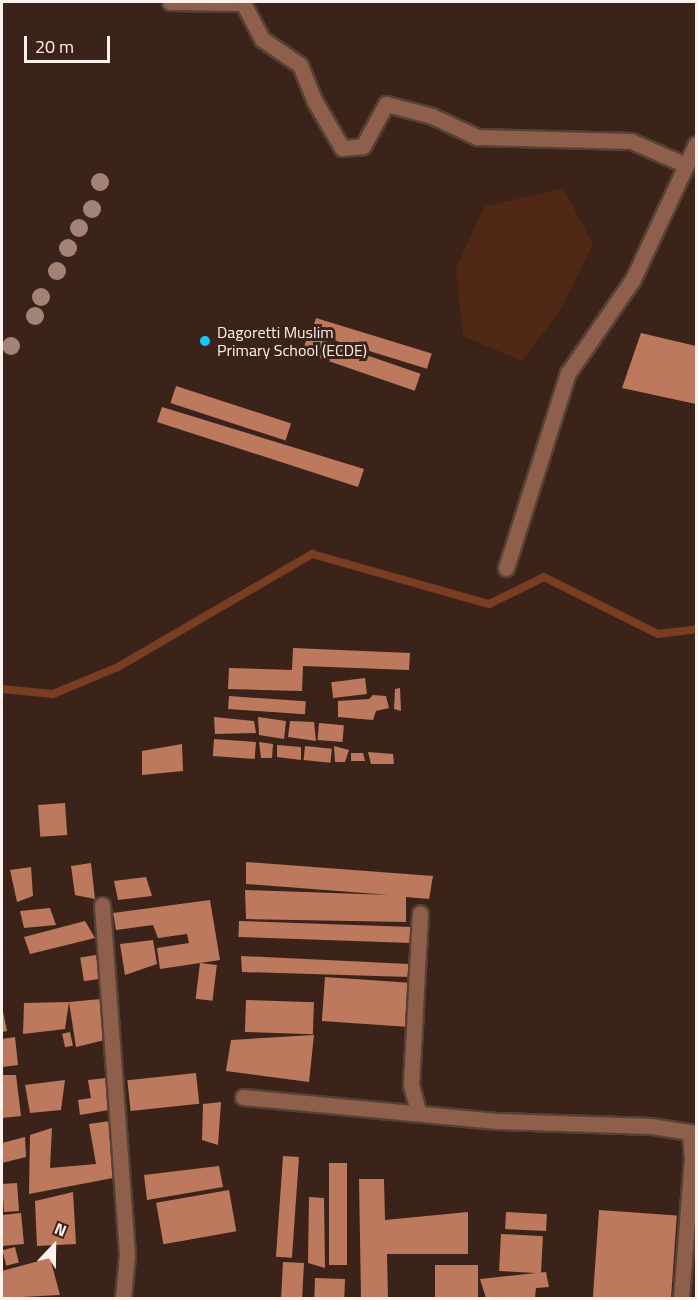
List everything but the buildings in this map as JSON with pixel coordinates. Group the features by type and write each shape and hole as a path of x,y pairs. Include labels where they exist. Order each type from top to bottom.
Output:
{"street":[{"path":"170,2 243,3 262,39 300,64 314,100 342,148 363,146 386,104 432,116 477,137 631,141 687,165"},
{"path":"506,568 568,373 633,279 696,144"},
{"path":"102,905 128,1256 123,1299"},
{"path":"418,1111 411,1085 420,913"},
{"path":"243,1097 418,1111 499,1121 651,1126 693,1133 681,1299"}],"shaded area":[{"path":"563,188 593,244 560,311 522,361 463,336 456,268 484,207"}],"waterway":[{"path":"2,689 53,694 118,667 312,554 489,604 544,577 658,634 696,629"}],"place":[{"name":"Dagoretti Muslim Primary School (ECDE)","path":"205,341"}]}
